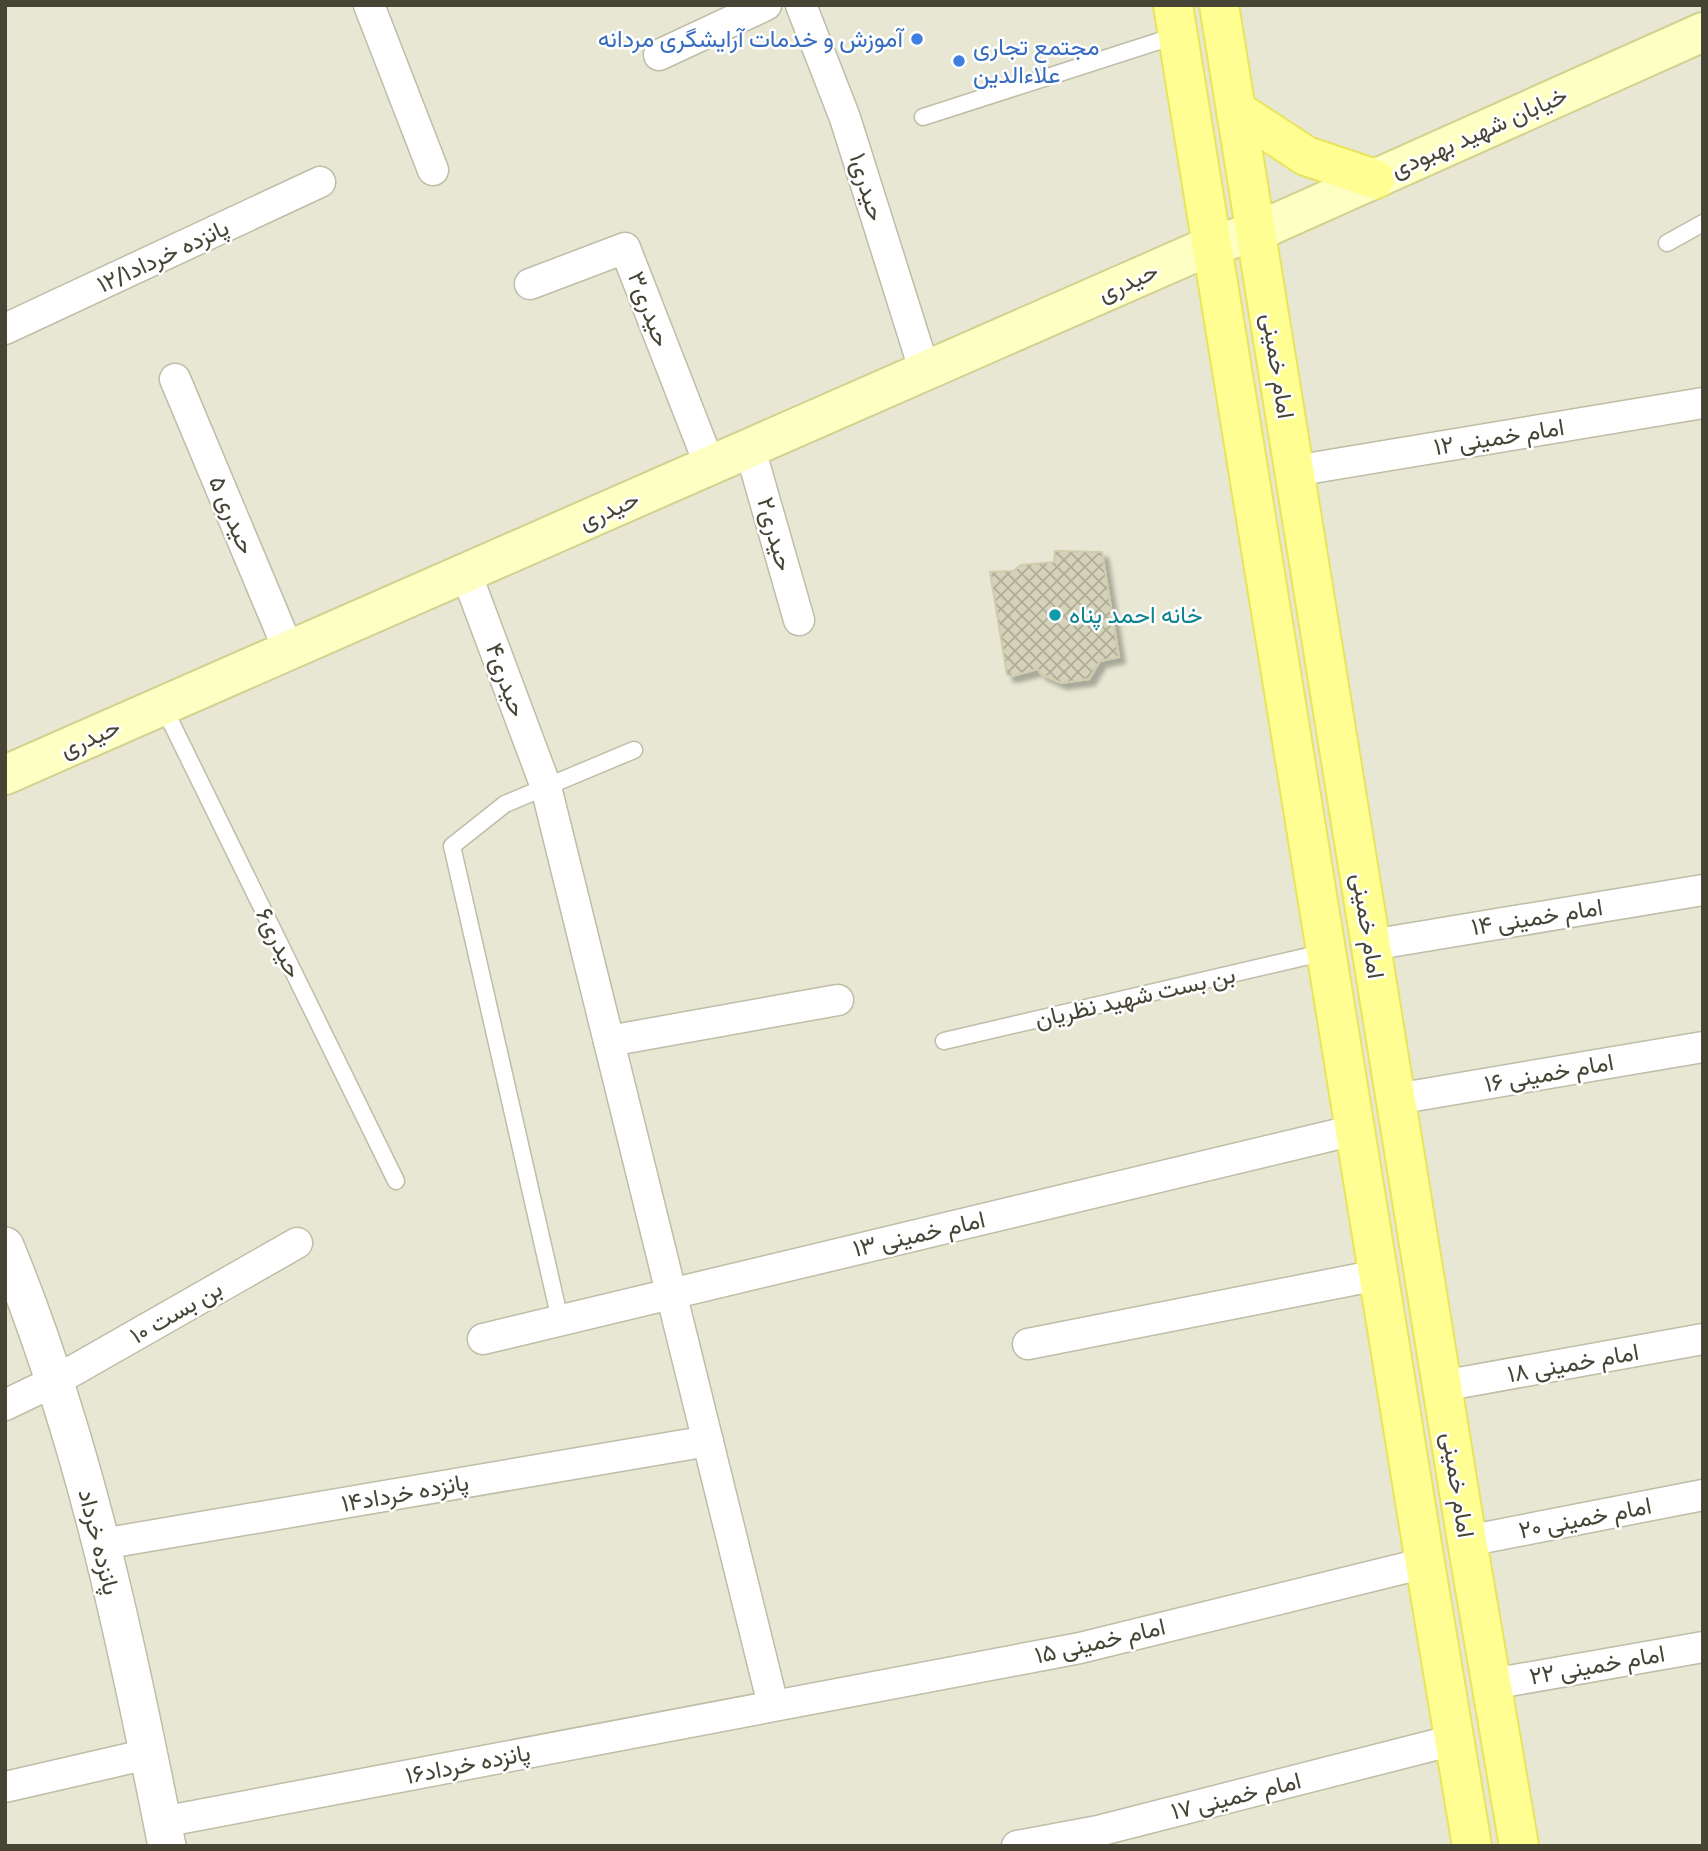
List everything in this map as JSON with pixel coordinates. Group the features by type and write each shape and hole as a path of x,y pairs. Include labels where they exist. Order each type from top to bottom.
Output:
{"main road":[{"name":"امام خمینی","path":"1219,5 1467,1541 1519,1846"},
{"name":"امام خمینی","path":"1176,20 1472,1846"},
{"name":"خیابان شهید بهبودی","path":"1212,245 1256,232 1703,33"},
{"path":"1236,110 1306,156 1375,179"},
{"name":"حیدری","path":"5,775 1212,245"}],"street":[{"path":"369,5 433,170"},
{"path":"659,55 766,5"},
{"name":"حیدری۱","path":"801,5 845,118 925,372"},
{"name":"پانزده خرداد۱۲/۱","path":"5,329 320,182"},
{"name":"حیدری۳","path":"530,284 625,248 710,466"},
{"name":"حیدری ۵","path":"175,379 289,651"},
{"name":"امام خمینی ۱۲","path":"1294,471 1703,403"},
{"name":"حیدری۲","path":"750,449 799,620"},
{"name":"حیدری۴","path":"467,573 546,787 773,1705"},
{"name":"امام خمینی ۱۴","path":"1371,945 1703,890"},
{"path":"609,1041 838,1000"},
{"name":"امام خمینی ۱۶","path":"1396,1099 1703,1048"},
{"name":"امام خمینی ۱۳","path":"483,1339 1355,1130"},
{"name":"بن بست ۱۰","path":"5,1405 55,1381 297,1243"},
{"name":"پانزده خرداد","path":"5,1246 31,1308 55,1381 102,1544 165,1834"},
{"path":"1028,1344 1378,1275"},
{"name":"امام خمینی ۱۸","path":"1442,1387 1703,1339"},
{"name":"پانزده خرداد۱۴","path":"102,1544 708,1441"},
{"name":"امام خمینی ۲۰","path":"1467,1541 1703,1494"},
{"name":"امام خمینی ۱۵","path":"773,1705 1080,1648 1425,1563"},
{"name":"امام خمینی ۲۲","path":"1492,1684 1703,1647"},
{"name":"پانزده خرداد۱۶","path":"165,1834 773,1705"},
{"name":"امام خمینی ۱۷","path":"1017,1846 1098,1831 1454,1740"},
{"path":"5,1787 148,1754"}],"lane":[{"path":"923,117 1176,20"},
{"path":"1667,243 1703,223"},
{"name":"حیدری۶","path":"163,706 396,1181"},
{"path":"560,1320 452,846 505,804 634,750"},
{"name":"بن بست شهید نظریان","path":"944,1041 1326,952"}],"shaded area":[{"path":"5,5 1703,5 1703,1846 5,1846"}],"building":[{"name":"خانه احمد پناه","path":"1055,551 1102,552 1119,657 1100,661 1089,679 1061,683 1041,674 1038,669 1007,675 990,572 1013,571 1021,565 1054,562"}],"place":[{"name":"آموزش و خدمات آرایشگری مردانه","path":"917,39"},
{"name":"مجتمع تجاری علاءالدین","path":"959,61"},
{"name":"خانه احمد پناه","path":"1055,615"}]}
